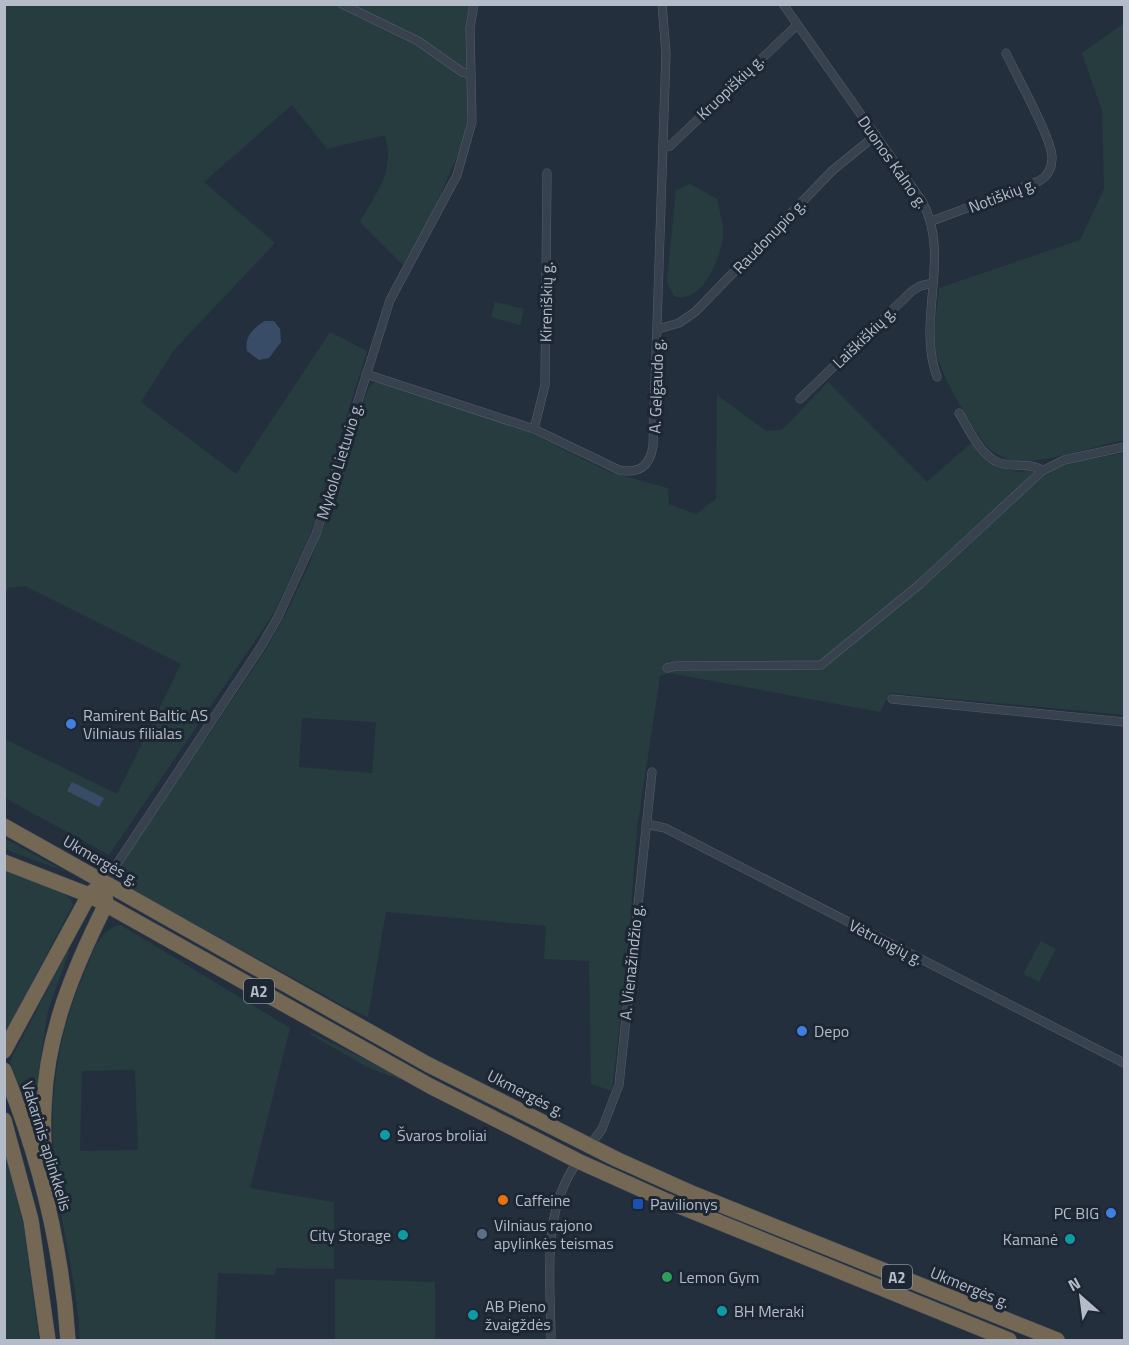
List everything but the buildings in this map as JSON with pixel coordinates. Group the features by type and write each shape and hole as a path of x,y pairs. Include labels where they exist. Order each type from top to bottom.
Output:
{"highway":[{"name":"Ukmergės g.","path":"4,826 427,1064 590,1145 694,1194 1057,1341"},
{"name":"A2","path":"4,862 89,895 430,1086 578,1161 676,1205 1009,1341"},
{"path":"4,1052 89,895 105,882"},
{"path":"49,1208 43,1136 45,1081 51,1047 73,976 106,904 105,882"},
{"name":"Vakarinis aplinkkelis","path":"4,1070 49,1208 63,1288 68,1341"},
{"name":"Vakarinis aplinkkelis","path":"4,1120 31,1220 48,1341"},
{"path":"578,1161 590,1145"}],"street":[{"path":"342,4 418,41 462,72 471,74"},
{"name":"Mykolo Lietuvio g.","path":"105,882 278,617 316,534 390,300 457,175 472,122 471,28 474,4"},
{"name":"A. Gelgaudo g.","path":"366,374 534,429 619,470 630,472 646,465 651,459 664,147 666,53 662,4"},
{"name":"Duonos Kalno g.","path":"783,4 796,26 922,201 932,221 935,240 930,334 937,377"},
{"name":"Kruopiškių g.","path":"664,147 670,146 796,26"},
{"name":"Notiškių g.","path":"932,221 1039,181 1046,176 1051,167 1053,155 1006,53"},
{"name":"Raudonupio g.","path":"658,328 679,323 695,312 833,170 876,135"},
{"name":"Kireniškių g.","path":"534,429 545,385 547,173"},
{"name":"Laiškiškių g.","path":"800,399 912,291 920,286 933,283"},
{"path":"959,413 982,450 997,462 1009,466 1034,466 1042,471"},
{"path":"667,668 676,666 820,665 920,584 1042,471 1064,460 1125,447"},
{"path":"892,699 1125,722"},
{"name":"A. Vienažindžio g.","path":"590,1145 602,1129 619,1085 652,772"},
{"name":"Vėtrungių g.","path":"646,824 665,828 1125,1063"},
{"path":"551,1341 552,1224 561,1187 578,1161"}],"green space":[{"path":"5,5 470,5 466,56 469,102 465,138 423,235 403,265 360,222 378,191 386,171 388,160 385,135 327,149 292,105 204,182 275,243 174,350 141,402 236,474 330,332 367,351 310,535 274,613 109,855 5,798 5,739 117,794 181,664 25,586 8,588 5,594"},
{"path":"1124,23 1124,440 1042,459 1010,460 992,451 977,433 951,389 939,361 935,336 939,288 1080,240 1104,189 1102,111 1082,53"},
{"path":"690,184 717,199 723,236 718,256 708,278 693,294 684,297 674,296 667,282 676,190"},
{"path":"495,302 524,309 520,325 491,317"},
{"path":"381,382 472,410 529,432 609,472 668,488 669,504 696,514 716,499 717,395 766,431 782,430 828,382 927,482 971,443 993,463 1021,472 1124,453 1124,715 890,693 880,712 669,673 660,676 637,829 627,962 612,1091 591,1084 589,961 544,959 546,926 386,912 368,1017 131,889 124,880 122,863 263,654 288,610 308,567 334,498 368,389 373,383","holes":["302,718 376,722 372,773 299,767"]},
{"path":"4,838 66,872 5,849"},
{"path":"5,870 53,887 62,892 73,904 5,1034"},
{"path":"121,925 290,1028 250,1188 334,1202 334,1269 276,1268 275,1275 218,1273 215,1340 80,1340 75,1295 56,1183 53,1136 54,1087 62,1038 77,992 98,942 114,927","holes":["135,1070 138,1150 80,1151 82,1071"]},
{"path":"1041,941 1056,949 1039,982 1023,974"},
{"path":"69,952 48,1011 39,1069 35,1133 10,1061"},
{"path":"310,1032 400,1077 401,1080 367,1067"},
{"path":"4,1150 23,1223 39,1340 5,1340"},
{"path":"335,1279 435,1282 435,1340 335,1340"}],"water":[{"path":"265,321 274,321 280,329 281,342 269,358 259,360 247,351 246,346 253,330"},
{"path":"72,782 104,798 99,807 67,791"}],"place":[{"name":"Ramirent Baltic AS Vilniaus filialas","path":"71,724"},
{"name":"Depo","path":"802,1031"},
{"name":"Švaros broliai","path":"385,1135"},
{"name":"Caffeine","path":"503,1200"},
{"name":"Pavilionys","path":"638,1204"},
{"name":"PC BIG","path":"1111,1213"},
{"name":"Vilniaus rajono apylinkės teismas","path":"482,1234"},
{"name":"City Storage","path":"403,1235"},
{"name":"Kamanė","path":"1070,1239"},
{"name":"Lemon Gym","path":"667,1277"},
{"name":"BH Meraki","path":"722,1311"},
{"name":"AB Pieno žvaigždės","path":"473,1315"}]}
